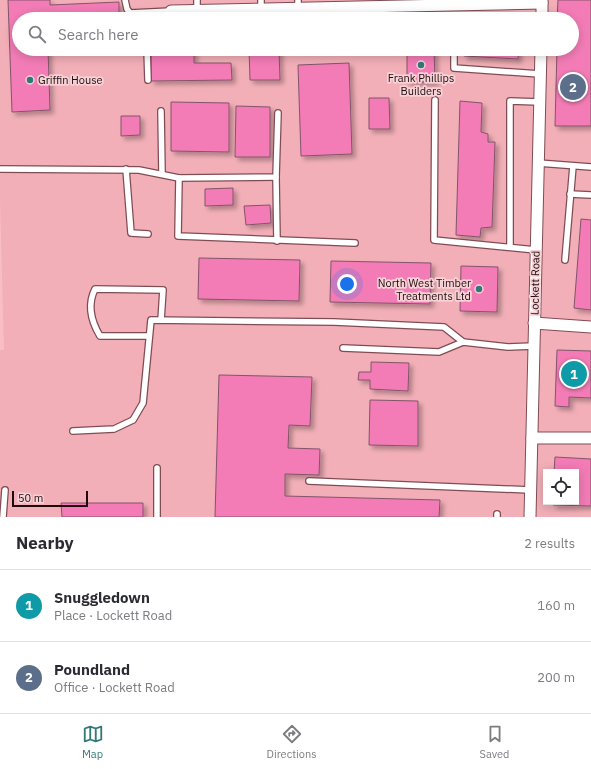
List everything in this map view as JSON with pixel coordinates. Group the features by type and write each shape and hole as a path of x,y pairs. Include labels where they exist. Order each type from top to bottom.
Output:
{"street":[{"path":"225,12 261,5 542,1 542,12"},
{"path":"179,12 197,5 205,12"},
{"name":"Lockett Road","path":"530,517 541,56"},
{"path":"534,323 591,327"},
{"path":"532,438 591,438"}],"lane":[{"path":"125,0 129,12"},
{"path":"146,56 148,80"},
{"path":"454,56 454,68 540,74"},
{"path":"435,100 434,240 536,250"},
{"path":"510,247 510,101 540,102"},
{"path":"162,112 162,174"},
{"path":"277,241 276,177 278,113"},
{"path":"538,163 591,167"},
{"path":"565,260 572,166"},
{"path":"0,169 126,169 179,178 276,177"},
{"path":"126,169 131,234 148,234"},
{"path":"179,178 178,236 355,243"},
{"path":"570,194 591,195"},
{"path":"149,336 100,336 92,322 90,298 94,289 162,290 161,320"},
{"path":"73,431 114,429 133,420 143,403 150,320 334,322 444,327 463,342"},
{"path":"343,348 439,352 463,342 508,346 534,346"},
{"path":"157,468 157,517"},
{"path":"309,481 530,490"},
{"path":"3,517 5,490"}],"shaded area":[{"path":"0,0 591,0 591,517 0,517 0,350 4,350 0,200"}],"building":[{"name":"Griffin House","path":"8,0 50,0 50,5 119,2 119,12 12,12 12,56 48,56 50,110 12,112"},
{"path":"558,0 591,0 591,126 555,126 557,56 579,56 579,12 557,12"},
{"path":"151,56 194,56 194,63 231,63 232,80 151,81"},
{"path":"249,56 279,56 280,80 250,80"},
{"name":"Frank Phillips Builders","path":"407,56 434,56 435,82 407,82"},
{"path":"464,56 518,56 518,59"},
{"path":"349,63 352,154 301,156 298,65"},
{"path":"369,98 389,98 390,129 369,129"},
{"path":"460,101 482,103 481,132 488,134 488,142 495,142 492,227 481,228 480,237 456,235"},
{"path":"171,102 229,103 229,152 171,151"},
{"path":"236,106 270,107 270,157 235,157"},
{"path":"121,116 140,116 140,135 121,136"},
{"path":"233,188 233,205 205,206 205,189"},
{"path":"270,205 271,223 246,225 244,206"},
{"path":"581,219 591,220 591,310 574,308"},
{"path":"199,258 300,260 299,301 198,299"},
{"path":"331,261 431,263 430,304 330,302"},
{"name":"North West Timber Treatments Ltd","path":"461,266 498,267 497,312 460,311"},
{"path":"557,350 591,351 591,398 569,397 569,407 555,406"},
{"path":"371,362 409,363 408,391 370,389 370,380 358,380 359,372 371,372"},
{"path":"219,375 312,377 310,426 289,425 288,448 320,449 319,475 285,474 285,496 440,500 439,517 215,517"},
{"path":"370,400 418,401 418,446 369,445"},
{"path":"555,457 591,459 591,506 553,505 579,505 579,469 554,469"},
{"path":"61,503 143,503 143,517 62,517"}],"place":[{"name":"Frank Phillips Builders","path":"421,65"},
{"name":"Griffin House","path":"30,80"},
{"name":"Poundland","path":"573,87"},
{"name":"North West Timber Treatments Ltd","path":"479,289"},
{"name":"Snuggledown","path":"574,374"}]}
